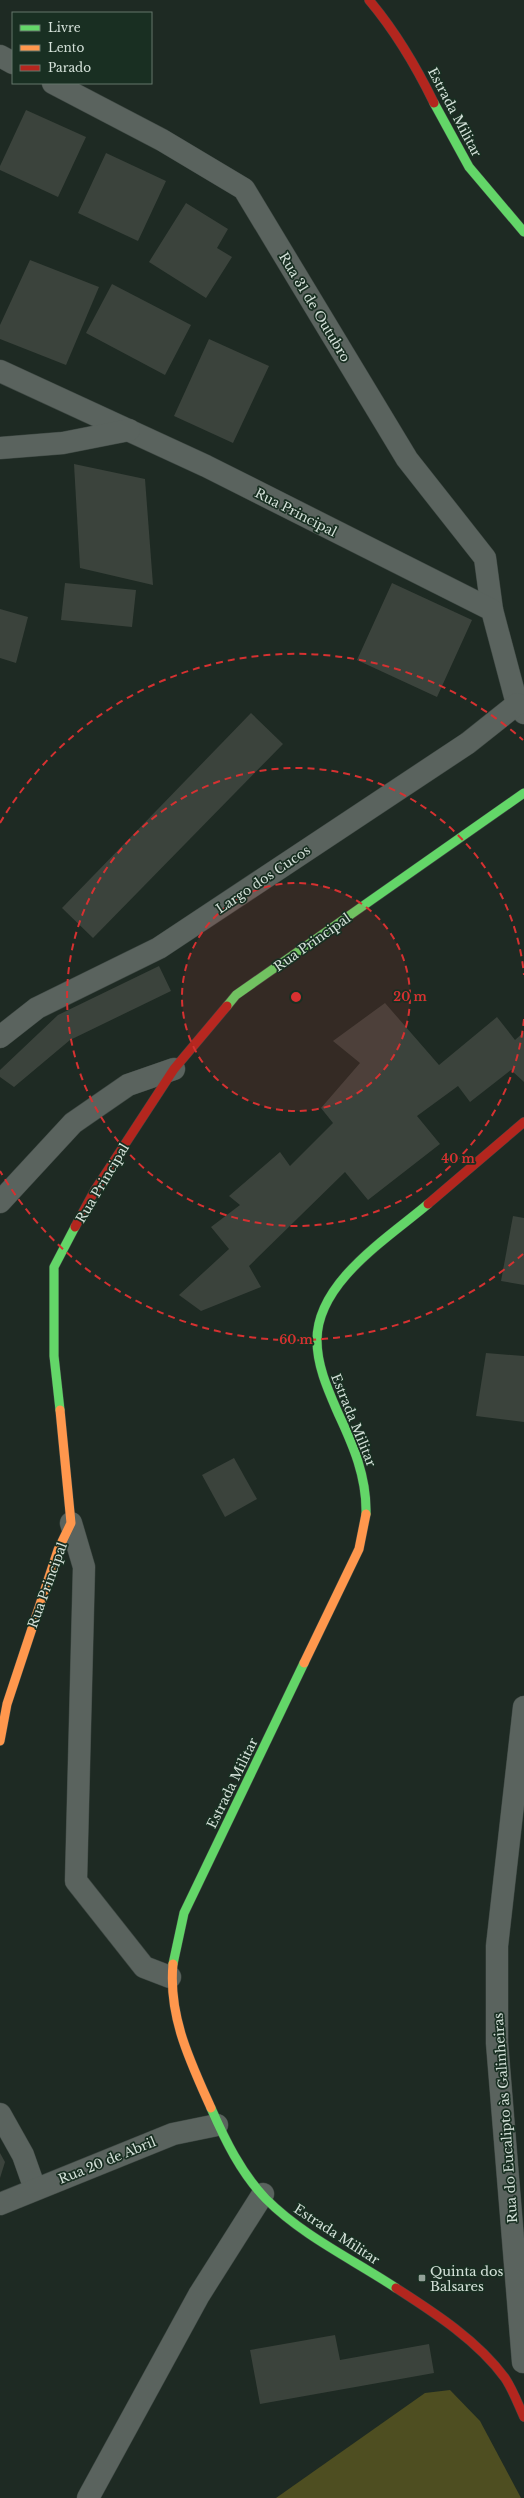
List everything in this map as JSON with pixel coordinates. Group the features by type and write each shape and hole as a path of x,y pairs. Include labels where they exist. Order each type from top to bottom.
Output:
{"street":[{"name":"Estrada Militar","path":"369,0 390,25 414,62 452,139 469,167 524,232"},
{"path":"0,56 12,62"},
{"name":"Rua 31 de Outubro","path":"55,84 162,140 244,189 407,459 486,558 492,610"},
{"name":"Rua Principal","path":"0,371 206,466 492,610"},
{"path":"0,448 63,443 129,430"},
{"path":"492,610 520,709"},
{"name":"Largo dos Cucos","path":"0,1037 37,1008 158,948 520,709"},
{"name":"Rua Principal","path":"0,1741 7,1704 58,1550 71,1523 54,1356 54,1267 95,1190 174,1069 236,995 524,793"},
{"path":"0,1202 73,1123 128,1085 174,1069"},
{"name":"Estrada Militar","path":"524,1122 361,1261 343,1279 329,1297 321,1317 318,1335 318,1365 326,1389 358,1459 365,1488 366,1527 356,1556 184,1913 174,1948 170,1977 172,2004 177,2029 217,2125 243,2169 263,2194 278,2210 300,2228 412,2297 454,2327 502,2375 524,2417"},
{"path":"71,1523 84,1567 76,1881 144,1967 170,1977"},
{"name":"Rua do Eucalipto às Galinheiras","path":"523,2362 497,2043 497,1946 524,1707"},
{"path":"0,2114 23,2155 35,2189"},
{"name":"Rua 20 de Abril","path":"0,2204 173,2134 217,2125"},
{"path":"88,2498 199,2295 263,2194"},
{"path":"502,2375 523,2362"}],"shaded area":[{"path":"450,2390 480,2421 521,2498 276,2498 425,2393"}],"building":[{"path":"26,110 86,137 58,197 0,170 0,166"},
{"path":"106,153 166,181 138,241 78,213"},
{"path":"186,203 228,229 217,248 232,257 206,298 149,262"},
{"path":"30,260 99,287 66,365 0,339 0,325"},
{"path":"112,284 191,325 165,375 86,333"},
{"path":"209,339 269,366 233,443 174,416"},
{"path":"74,464 145,479 153,585 80,568"},
{"path":"65,583 136,590 132,627 61,620"},
{"path":"392,583 472,620 437,697 357,660"},
{"path":"0,609 28,617 16,663 0,658"},
{"path":"251,713 283,744 93,938 62,908"},
{"path":"159,966 171,991 70,1040 14,1087 0,1077 0,1070 58,1015"},
{"path":"385,1003 439,1065 497,1017 515,1040 524,1032 524,1082 511,1070 470,1102 458,1086 417,1116 440,1144 368,1200 345,1172 249,1266 261,1287 201,1311 179,1295 229,1249 211,1227 240,1205 229,1196 280,1152 290,1166 333,1123 321,1108 360,1063 333,1041"},
{"path":"513,1216 524,1218 524,1285 501,1281"},
{"path":"486,1353 524,1356 524,1422 476,1416"},
{"path":"234,1458 257,1499 225,1517 202,1475"},
{"path":"0,2153 5,2162 0,2178"},
{"path":"335,2335 340,2360 429,2344 434,2373 260,2404 250,2350"}],"traffic: fast":[{"path":"434,103 469,167 524,232"},
{"path":"227,1006 236,995 524,793"},
{"path":"366,1514 366,1500 362,1474 354,1449 327,1387 321,1368 317,1350 320,1319 329,1299 342,1280 375,1247 428,1204"},
{"path":"60,1410 54,1356 54,1267 75,1227"},
{"path":"173,1964 184,1913 304,1663"},
{"path":"211,2108 241,2167 266,2199 280,2212 312,2236 396,2288"}],"traffic: slow":[{"path":"0,1741 7,1704 58,1550 71,1523 60,1410"},
{"path":"304,1663 359,1549 366,1514"},
{"path":"173,1964 172,1983 177,2020 188,2055 211,2108"}],"traffic: jam":[{"path":"369,0 388,24 405,50 434,103"},
{"path":"75,1227 95,1190 174,1069 227,1006"},
{"path":"428,1204 524,1122"},
{"path":"396,2288 455,2328 482,2352 505,2378 524,2417"}],"place":[{"name":"Quinta dos Balsares","path":"422,2278"}]}
